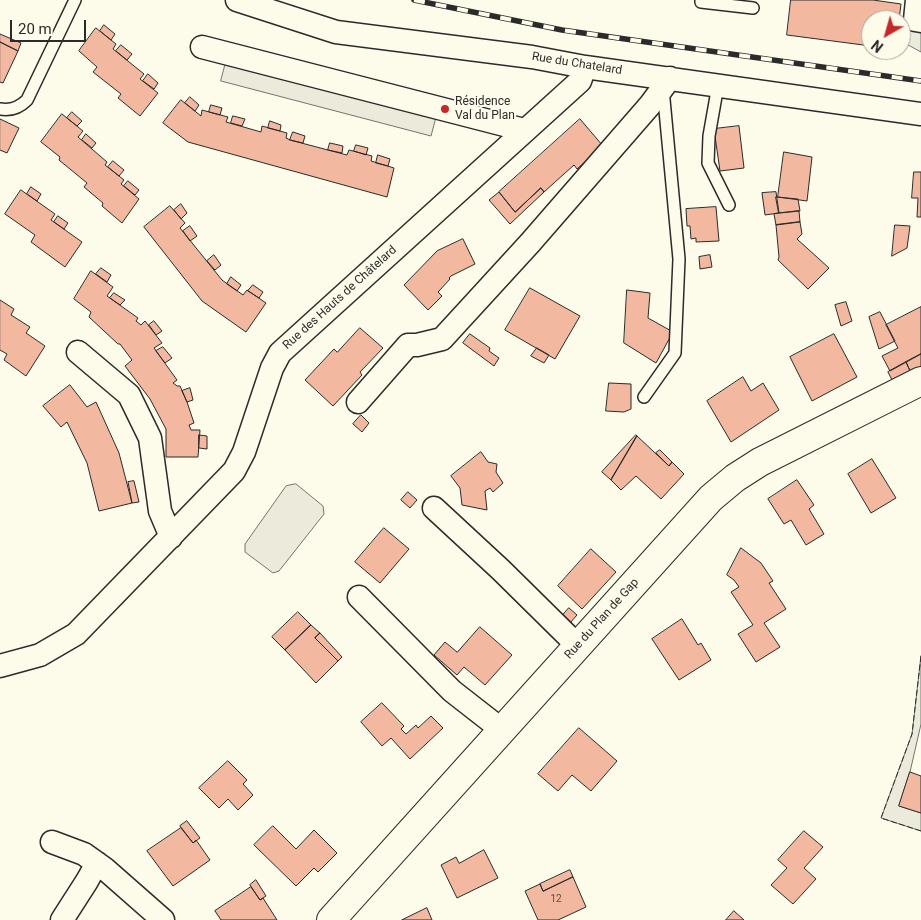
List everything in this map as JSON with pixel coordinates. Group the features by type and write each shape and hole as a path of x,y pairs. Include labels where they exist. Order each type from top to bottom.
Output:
{"main road":[{"name":"Rue du Plan de Gap","path":"331,920 712,498 735,478 760,462 921,381"}],"street":[{"name":"Rue du Chatelard","path":"237,0 336,32 532,57 667,83 718,85 921,114"},
{"path":"917,0 914,20 921,21"},
{"path":"202,46 524,130"},
{"name":"Rue des Hauts de Châtelard","path":"0,666 40,655 76,634 171,537 234,471 244,452 272,368 280,353 580,81 585,67"},
{"path":"358,402 408,345 417,345 442,339 530,243 667,83"},
{"path":"78,352 129,395 150,438 160,511 171,537"},
{"path":"434,508 501,570 578,646"},
{"path":"359,597 452,691 502,730"},
{"path":"52,842 84,854 97,863 162,920"},
{"path":"62,920 97,863"}],"lane":[{"path":"0,109 18,108 27,100 75,0"},
{"path":"701,0 701,2 753,8"},
{"path":"644,397 675,353 679,259 667,83"},
{"path":"718,85 709,136 708,163 729,205"}],"shaded area":[{"path":"906,0 921,0 921,52 911,46 911,10 905,10"},
{"path":"226,62 436,117 431,136 221,81"},
{"path":"296,484 323,506 324,514 279,571 273,573 245,552 245,544 286,486"},
{"path":"921,656 921,724 910,772 899,806 921,813 921,831 881,818 912,734"}],"building":[{"path":"791,0 873,0 901,4 900,10 861,10 861,45 787,35"},
{"path":"104,25 115,34 111,40 100,31"},
{"path":"96,28 116,44 113,49 144,74 140,79 158,93 140,116 118,98 121,94 93,72 97,67 79,51"},
{"path":"0,34 21,43 18,51 0,42"},
{"path":"0,42 18,51 3,83 0,82"},
{"path":"121,45 132,54 127,60 116,51"},
{"path":"148,74 158,83 154,89 143,81"},
{"path":"190,97 199,105 195,111 185,103"},
{"path":"181,100 201,116 202,110 228,117 226,122 261,132 262,126 287,133 286,138 290,140 347,155 349,150 372,156 371,161 394,168 387,197 188,142 163,123"},
{"path":"211,105 222,108 220,115 209,112"},
{"path":"72,112 82,121 77,126 67,118"},
{"path":"62,114 83,131 78,137 107,162 105,165 124,180 121,184 139,199 122,223 84,187 87,183 41,142"},
{"path":"233,116 245,119 242,126 231,123"},
{"path":"0,119 19,128 7,153 0,150"},
{"path":"580,119 603,146 577,169 574,165 544,192 541,188 515,212 499,192"},
{"path":"270,121 281,125 280,131 268,128"},
{"path":"739,126 744,168 720,171 714,129"},
{"path":"293,132 305,136 303,143 290,140"},
{"path":"86,134 96,143 92,148 82,140"},
{"path":"330,143 343,146 342,153 328,150"},
{"path":"356,145 368,148 366,155 354,151"},
{"path":"784,152 812,157 807,201 778,197"},
{"path":"378,155 390,159 388,166 376,163"},
{"path":"113,161 124,170 119,176 108,167"},
{"path":"914,172 921,172 921,217 917,217 918,198 912,198"},
{"path":"128,181 139,190 135,195 124,186"},
{"path":"31,187 41,194 37,201 27,194"},
{"path":"541,188 544,192 510,224 489,200 499,192 515,212"},
{"path":"21,190 55,214 51,220 82,242 65,267 31,242 35,235 5,214"},
{"path":"776,192 779,213 765,215 762,193"},
{"path":"776,197 798,199 800,211 779,213"},
{"path":"181,204 187,213 181,219 174,210"},
{"path":"170,206 185,223 180,228 222,280 243,295 247,290 266,303 246,332 202,301 144,227"},
{"path":"716,207 719,241 696,242 696,238 691,239 690,226 687,226 686,209"},
{"path":"799,211 800,222 776,225 774,214"},
{"path":"58,216 68,223 64,229 54,222"},
{"path":"800,222 802,234 797,239 829,268 808,289 778,260 776,225"},
{"path":"895,225 910,226 907,248 892,256"},
{"path":"190,226 197,236 190,241 183,231"},
{"path":"463,239 475,264 451,276 438,292 442,296 428,310 404,285 437,251"},
{"path":"214,255 221,265 215,270 207,261"},
{"path":"710,255 712,267 700,269 699,257"},
{"path":"101,268 111,275 107,282 96,274"},
{"path":"91,271 113,287 107,296 138,318 136,321 141,325 145,321 162,343 154,348 177,380 173,383 180,386 194,423 189,425 191,430 200,430 198,457 166,457 166,429 150,399 125,366 132,360 120,344 89,317 91,312 74,299"},
{"path":"231,277 241,285 237,291 227,284"},
{"path":"253,285 263,292 259,298 248,291"},
{"path":"530,288 580,316 555,359 505,330"},
{"path":"627,290 650,293 648,318 673,332 656,363 624,343"},
{"path":"114,293 125,300 120,305 110,298"},
{"path":"0,300 14,309 11,315 30,327 26,333 45,346 26,376 4,360 7,354 0,350"},
{"path":"846,302 852,321 841,326 835,305"},
{"path":"921,307 921,354 890,371 882,356 898,348 886,325"},
{"path":"880,312 895,341 879,349 869,317"},
{"path":"154,321 162,331 156,335 149,325"},
{"path":"360,328 383,348 360,372 362,375 333,406 305,380 334,349 337,352"},
{"path":"470,334 490,348 489,351 499,358 494,366 463,343"},
{"path":"834,334 857,377 812,401 790,357"},
{"path":"163,347 172,358 165,363 156,351"},
{"path":"537,348 549,355 544,363 531,356"},
{"path":"921,354 921,367 911,373 906,362"},
{"path":"906,362 911,373 893,382 888,372"},
{"path":"743,377 751,391 763,383 779,410 731,442 707,401"},
{"path":"609,383 631,384 631,409 624,412 606,411"},
{"path":"70,385 87,407 96,402 119,453 132,503 99,511 87,463 67,422 61,427 43,406"},
{"path":"190,388 193,400 187,402 182,391"},
{"path":"361,415 369,423 362,432 353,424"},
{"path":"199,435 207,436 207,449 199,448"},
{"path":"637,436 611,480 602,472"},
{"path":"637,436 669,466 672,462 684,474 661,499 636,476 621,490 611,480"},
{"path":"660,450 672,462 669,466 656,453"},
{"path":"481,452 488,462 497,464 496,472 503,483 493,492 490,488 485,491 487,510 462,505 460,488 451,476"},
{"path":"872,459 896,498 871,513 848,474"},
{"path":"797,480 814,505 809,509 824,534 806,545 791,520 784,524 768,499"},
{"path":"134,481 139,502 132,503 128,482"},
{"path":"408,492 417,500 410,508 401,500"},
{"path":"384,528 409,549 380,583 355,562"},
{"path":"741,548 761,563 773,581 769,583 786,609 764,623 780,647 756,662 738,634 753,625 731,592 739,587 727,575"},
{"path":"591,549 616,572 582,609 558,586"},
{"path":"569,608 577,615 570,623 562,616"},
{"path":"298,612 311,625 285,650 272,637"},
{"path":"682,619 698,645 701,643 711,660 679,680 652,639"},
{"path":"311,625 320,633 315,638 338,661 316,683 285,650"},
{"path":"480,627 512,655 485,685 464,667 457,675 434,655 445,642 457,652"},
{"path":"320,633 342,657 338,661 315,638"},
{"path":"382,703 404,726 401,729 406,734 416,725 418,728 431,716 443,728 410,759 391,738 382,746 361,722"},
{"path":"579,728 617,761 591,791 572,775 558,791 538,774"},
{"path":"228,761 247,780 243,784 253,795 238,810 228,799 219,808 199,788"},
{"path":"910,772 921,776 921,813 899,806"},
{"path":"187,821 200,838 193,843 180,826"},
{"path":"273,826 296,849 314,830 337,853 318,872 314,868 296,886 254,845"},
{"path":"181,828 193,843 196,840 210,860 173,886 147,851"},
{"path":"804,831 823,847 804,868 816,879 793,904 771,885 787,868 778,860"},
{"path":"484,850 498,878 457,898 441,865 456,857 459,863"},
{"path":"570,870 573,877 543,891 540,884"},
{"path":"573,877 586,907 558,920 538,920 525,891 540,884 543,891"},
{"path":"256,880 266,896 260,900 250,885"},
{"path":"251,887 260,900 263,898 277,920 221,920 215,911"},
{"path":"427,908 432,920 402,920"},
{"path":"734,911 744,920 726,920"}],"railway":[{"path":"414,0 562,30 921,81"}],"fence":[{"path":"921,656 912,734 881,818 921,831"}],"place":[{"name":"Résidence Val du Plan","path":"445,109"}]}
